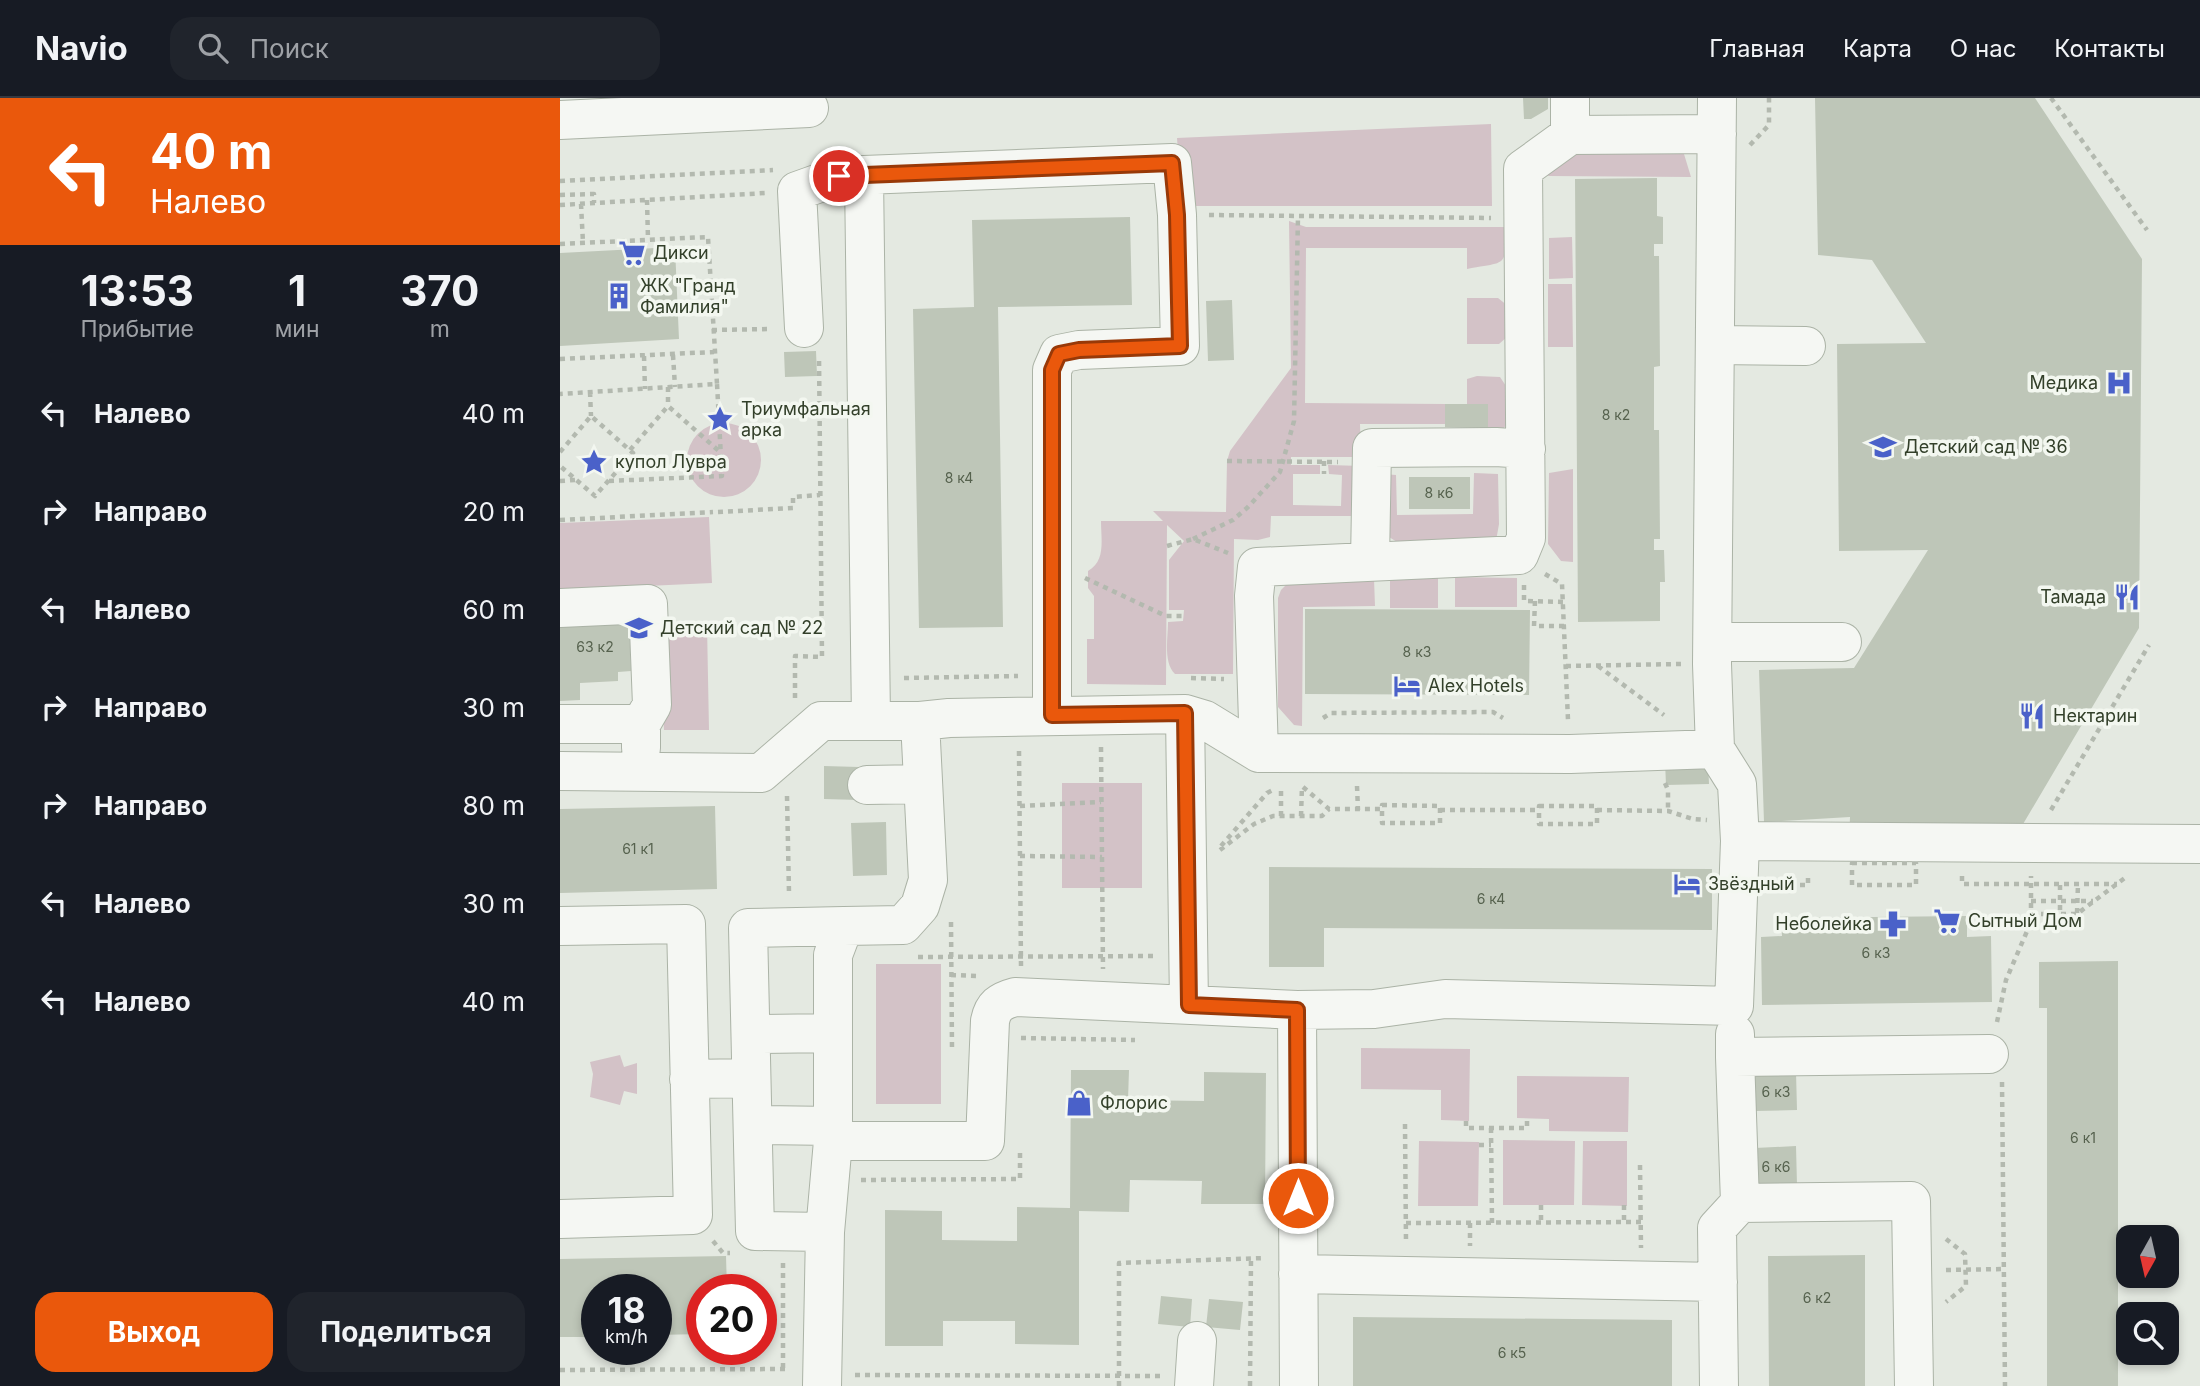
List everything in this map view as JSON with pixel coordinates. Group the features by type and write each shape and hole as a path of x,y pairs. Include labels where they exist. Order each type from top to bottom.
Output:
{"lane":[{"path":"1570,98 1570,135"},
{"path":"560,120 809,108"},
{"path":"1259,753 1254,596 1257,567 1370,561 1522,565 1526,538 1523,169 1570,135 1717,116 1712,653 1715,749 1737,784 1740,830 1734,1006 1740,1203 1717,1228 1719,1386"},
{"path":"801,333 787,180 1172,163 1177,215 1180,346 1079,350 1059,354 1052,370 1051,675 1035,716"},
{"path":"864,175 871,720"},
{"path":"1715,345 1807,345"},
{"path":"1370,561 1372,448 1526,449"},
{"path":"560,608 648,604 652,705 641,724 641,772"},
{"path":"1712,653 1842,642"},
{"path":"1188,696 1205,720 1259,753 1570,754 1715,749"},
{"path":"560,771 761,773 821,722 1101,715 1188,696"},
{"path":"1188,696 1189,1005"},
{"path":"825,1231 755,1231 748,928 903,925 920,906 928,880 920,721"},
{"path":"560,724 641,724"},
{"path":"867,785 923,784"},
{"path":"1740,830 2031,843 2200,844"},
{"path":"560,926 686,924 692,1215 560,1219"},
{"path":"822,1377 825,1231 833,1134 833,955 844,926"},
{"path":"762,1125 833,1134 985,1141 990,1021 993,1010 1002,1000 1014,997 1297,1010 1374,1009 1445,999 1734,1006"},
{"path":"1297,1010 1284,1266 1299,1386"},
{"path":"760,1034 833,1033"},
{"path":"1735,1057 1996,1065"},
{"path":"689,1079 751,1077"},
{"path":"1740,1203 1911,1200 1914,1386"},
{"path":"1284,1266 1406,1276 1718,1282"}],"path":[{"path":"2051,98 2147,230"},
{"path":"560,181 787,180"},
{"path":"560,205 647,200 787,180"},
{"path":"560,195 594,194 594,203"},
{"path":"647,200 648,240"},
{"path":"581,204 583,243"},
{"path":"1177,215 1523,218"},
{"path":"1167,545 1193,539 1233,520 1280,472 1294,421 1298,216"},
{"path":"560,244 708,237 722,477 608,481"},
{"path":"712,330 801,333 820,495 822,657 795,656 794,710"},
{"path":"560,359 714,352"},
{"path":"673,355 675,387"},
{"path":"644,356 645,389"},
{"path":"560,394 717,384"},
{"path":"629,450 668,406 668,387"},
{"path":"560,452 591,416 590,392"},
{"path":"668,406 721,453"},
{"path":"560,466 595,496 633,453 591,416"},
{"path":"1227,461 1371,462"},
{"path":"1324,461 1324,474"},
{"path":"560,481 576,480"},
{"path":"560,520 793,508 793,496 820,495"},
{"path":"1193,539 1238,556 1257,567"},
{"path":"1563,602 1524,601 1522,565 1562,584 1563,602 1570,754"},
{"path":"1088,578 1166,616 1184,616"},
{"path":"1535,601 1534,625 1564,626"},
{"path":"2005,1386 2004,1269 1996,1065 2006,980 2031,922 2031,843 2149,645"},
{"path":"1566,666 1598,666 1712,653"},
{"path":"1598,666 1668,718"},
{"path":"871,679 1051,675"},
{"path":"1188,696 1227,678"},
{"path":"1101,715 1103,980"},
{"path":"1021,977 1020,806 1035,716"},
{"path":"1294,779 1329,809 1382,810"},
{"path":"1288,782 1267,793 1213,855 1254,824 1281,816 1322,816 1329,809"},
{"path":"1281,786 1281,816"},
{"path":"1301,816 1302,786"},
{"path":"787,794 789,899"},
{"path":"1020,806 1101,802"},
{"path":"1382,805 1440,806 1440,823 1382,823 1382,810 1382,805"},
{"path":"1539,806 1597,806 1597,810 1597,824 1539,824 1539,806"},
{"path":"1440,810 1539,810"},
{"path":"1597,810 1668,811 1740,830"},
{"path":"1020,856 1102,857"},
{"path":"2031,914 2077,914 2128,876"},
{"path":"1962,884 2117,884"},
{"path":"2077,914 2078,884"},
{"path":"1852,885 1916,885"},
{"path":"2060,885 2060,914"},
{"path":"2031,901 2095,901"},
{"path":"951,958 1189,956"},
{"path":"952,1055 951,975 986,976"},
{"path":"1020,1051 1020,1038 1139,1040"},
{"path":"1466,1121 1466,1128 1527,1128 1527,1119"},
{"path":"1405,1124 1406,1276"},
{"path":"1492,1128 1492,1223"},
{"path":"856,1180 1020,1179 1020,1141"},
{"path":"1479,1145 1491,1145"},
{"path":"1640,1165 1641,1280"},
{"path":"1541,1205 1541,1222"},
{"path":"1624,1205 1624,1222"},
{"path":"1406,1223 1641,1222"},
{"path":"783,1252 783,1369"},
{"path":"1965,1254 1966,1286"},
{"path":"1119,1386 1119,1263 1251,1258 1284,1266"},
{"path":"1250,1386 1251,1258"},
{"path":"1912,1270 2004,1269"},
{"path":"560,1370 783,1369 822,1377 843,1369 843,1375 1119,1376 1195,1368"}],"shaded area":[{"path":"1491,124 1492,206 1182,206 1177,138"},
{"path":"1678,150 1684,154 1691,177 1548,176 1552,167 1567,151"},
{"path":"1289,221 1306,227 1507,227 1506,250 1501,261 1467,269 1467,248 1306,248 1305,403 1445,404 1445,424 1360,424 1361,457 1291,457 1291,465 1320,465 1320,474 1293,474 1293,505 1341,506 1342,475 1329,474 1328,465 1362,466 1351,537 1351,516 1271,516 1270,537 1258,540 1234,539 1233,674 1175,674 1171,669 1167,650 1168,622 1183,621 1184,610 1169,610 1169,560 1184,541 1167,525 1166,685 1087,684 1087,639 1094,639 1094,596 1088,588 1088,571 1098,562 1100,556 1101,521 1163,521 1153,511 1226,512 1227,461 1230,451 1291,368"},
{"path":"1572,237 1573,278 1549,279 1549,238"},
{"path":"1548,284 1572,284 1573,347 1548,347"},
{"path":"1467,298 1498,298 1508,306 1507,337 1499,344 1467,344"},
{"path":"1477,376 1500,377 1510,392 1509,422 1502,430 1485,431 1479,427 1487,405 1467,404 1467,379"},
{"path":"717,423 731,423 745,429 755,439 761,460 755,481 745,491 731,497 717,497 703,491 693,481 687,467 687,453 693,439 703,429"},
{"path":"1573,469 1573,562 1561,561 1548,544 1549,473"},
{"path":"1474,473 1498,474 1499,524 1496,541 1402,545 1389,537 1383,474 1396,475 1397,515 1473,514"},
{"path":"709,517 712,583 560,590 560,523"},
{"path":"1455,577 1517,578 1517,607 1455,607"},
{"path":"1390,578 1438,578 1438,608 1390,608"},
{"path":"1374,579 1375,606 1303,607 1302,726 1294,725 1278,707 1278,598 1281,590 1289,582"},
{"path":"707,625 709,730 664,730 659,626"},
{"path":"1062,783 1142,783 1142,888 1062,888"},
{"path":"876,964 941,964 941,1104 876,1104"},
{"path":"1361,1048 1470,1049 1469,1121 1441,1120 1441,1090 1361,1089"},
{"path":"620,1055 624,1067 637,1063 637,1094 624,1091 620,1105 590,1097 593,1074 590,1062"},
{"path":"1517,1076 1629,1077 1628,1132 1549,1131 1549,1119 1517,1118"},
{"path":"1503,1140 1575,1141 1574,1205 1503,1205"},
{"path":"1419,1141 1479,1142 1478,1206 1418,1206"},
{"path":"1583,1141 1627,1141 1627,1206 1582,1205"}],"building":[{"path":"1523,98 1548,98 1548,109 1531,119 1524,119"},
{"path":"1815,98 2035,98 2142,259 2139,628 2013,841 1849,840 1850,817 1764,822 1759,670 1854,668 1928,550 1839,551 1837,344 1926,343 1872,260 1818,255"},
{"path":"1657,178 1657,216 1663,217 1663,244 1654,244 1654,256 1659,256 1660,366 1654,367 1654,430 1659,430 1660,539 1654,539 1654,550 1664,550 1665,582 1660,582 1660,621 1578,622 1575,179"},
{"path":"1130,217 1132,305 998,307 1003,627 919,628 913,309 974,307 972,220"},
{"name":"ЖК \"Гранд Фамилия\"","path":"675,247 679,339 560,346 560,253"},
{"path":"1232,300 1234,360 1208,361 1206,301"},
{"path":"816,351 817,376 785,377 784,352"},
{"path":"1445,404 1488,404 1488,428 1445,427"},
{"path":"1409,477 1470,477 1470,509 1409,509"},
{"path":"1305,609 1530,610 1529,695 1305,694"},
{"path":"560,617 629,623 631,671 618,672 618,681 580,683 580,700 560,701"},
{"path":"1665,761 1708,761 1709,784 1666,785"},
{"path":"824,766 859,767 859,800 824,799"},
{"path":"715,806 717,889 560,893 560,809"},
{"path":"886,822 887,875 853,876 851,823"},
{"path":"1269,867 1712,869 1712,930 1324,928 1324,967 1269,967"},
{"path":"1967,916 1967,937 1991,936 1992,1002 1762,1005 1761,937 1782,936 1781,918"},
{"path":"2118,961 2118,1386 2047,1386 2047,1008 2039,1008 2039,962"},
{"path":"1071,1070 1129,1070 1128,1100 1204,1101 1204,1072 1266,1073 1265,1204 1201,1204 1202,1181 1130,1180 1129,1212 1079,1211 1079,1345 1015,1344 1015,1321 943,1321 943,1346 885,1346 885,1210 942,1211 942,1240 1017,1241 1017,1207 1070,1208"},
{"path":"1796,1072 1797,1110 1755,1111 1754,1073"},
{"path":"1796,1146 1797,1185 1756,1186 1755,1148"},
{"path":"1865,1255 1865,1386 1769,1386 1768,1256"},
{"path":"726,1256 727,1274 686,1274 686,1334 672,1335 672,1274 581,1274 581,1337 560,1337 560,1259"},
{"path":"1161,1296 1192,1299 1190,1327 1158,1324"},
{"path":"1209,1299 1243,1302 1240,1330 1206,1327"},
{"path":"1353,1317 1672,1320 1672,1386 1353,1386"}],"place":[{"name":"Дикси","path":"632,253"},
{"name":"ЖК \"Гранд Фамилия\"","path":"619,296"},
{"name":"Медика","path":"2119,383"},
{"name":"Триумфальная арка","path":"720,419"},
{"name":"Детский сад № 36","path":"1883,447"},
{"name":"купол Лувра","path":"594,462"},
{"name":"Тамада","path":"2127,597"},
{"name":"Детский сад № 22","path":"639,628"},
{"name":"Alex Hotels","path":"1407,686"},
{"name":"Нектарин","path":"2032,716"},
{"name":"Звёздный","path":"1687,884"},
{"name":"Сытный Дом","path":"1947,921"},
{"name":"Неболейка","path":"1893,924"},
{"name":"Флорис","path":"1079,1103"}],"route":[{"path":"839,176 1172,163 1177,215 1180,346 1079,350 1059,354 1052,370 1052,715 1185,713 1189,1005 1297,1010 1298,1198"}]}
